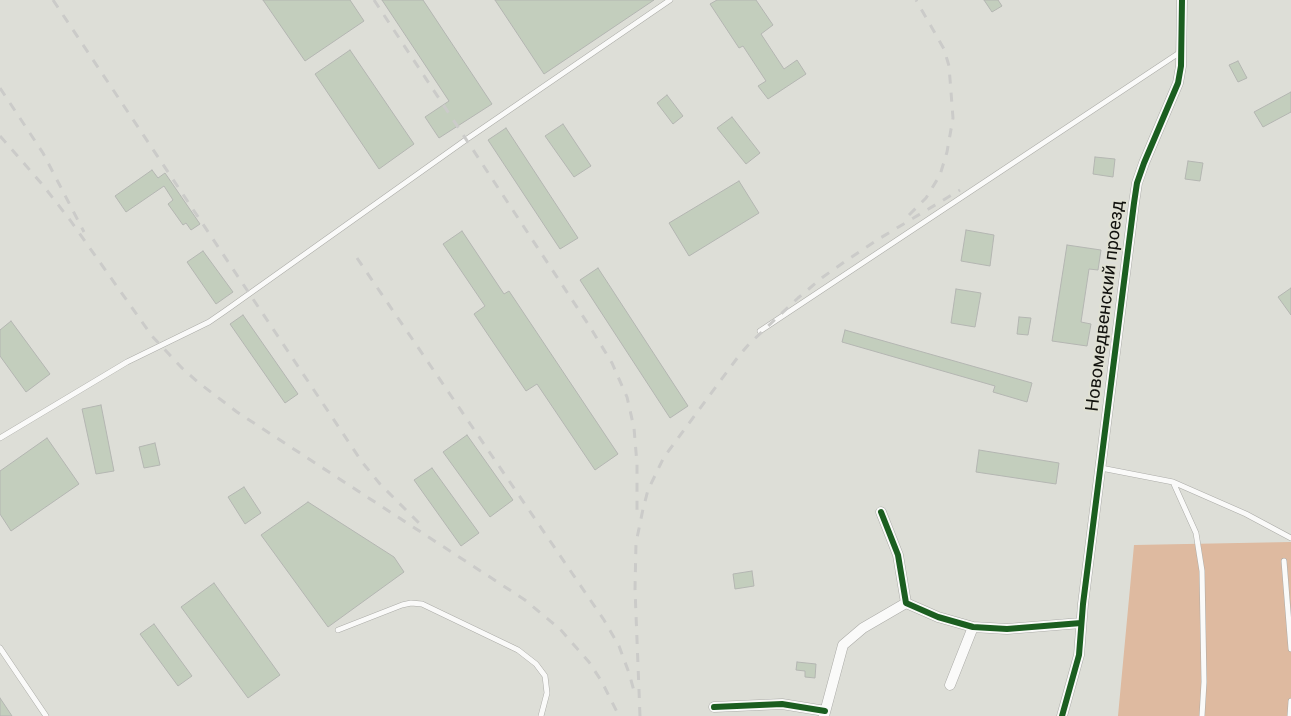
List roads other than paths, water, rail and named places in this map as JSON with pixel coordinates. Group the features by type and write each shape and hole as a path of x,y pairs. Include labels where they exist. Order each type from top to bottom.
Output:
{"street":[{"name":"Новомедвенский проезд","path":"1062,716 1079,655 1081,623 1100,468 1137,183 1178,83 1182,51 1182,0"},
{"path":"881,512 898,555 906,603"},
{"path":"906,603 938,617 973,627 1007,629 1081,623"},
{"path":"714,707 782,704 824,713 843,644 863,628 906,603"},
{"path":"950,685 973,627"}],"lane":[{"path":"0,438 127,362 208,322 225,311 467,139 670,0"},
{"path":"760,332 1182,51"},
{"path":"1100,468 1174,482 1246,514 1291,538"},
{"path":"1174,482 1196,533 1202,571 1204,682 1202,716"},
{"path":"1284,561 1291,649"},
{"path":"338,630 411,603 422,604 518,650 536,664 545,676 547,693 541,716"},
{"path":"0,648 46,716"},
{"path":"1290,716 1291,702"}],"railway":[{"path":"53,0 362,462 380,484 419,523"},
{"path":"374,0 612,363 627,397 634,428 637,464 637,516"},
{"path":"909,215 926,198 940,175 947,152 953,118 949,66 944,49 916,0"},
{"path":"0,88 43,153 84,232"},
{"path":"0,136 42,184 70,220 152,336 182,368 237,412 525,600 560,629 589,662 602,682 619,716"},
{"path":"640,716 635,589 636,543 648,490 664,457 738,357 749,344 798,298 847,260 960,190"},
{"path":"357,258 604,620 619,646 634,691"}]}
